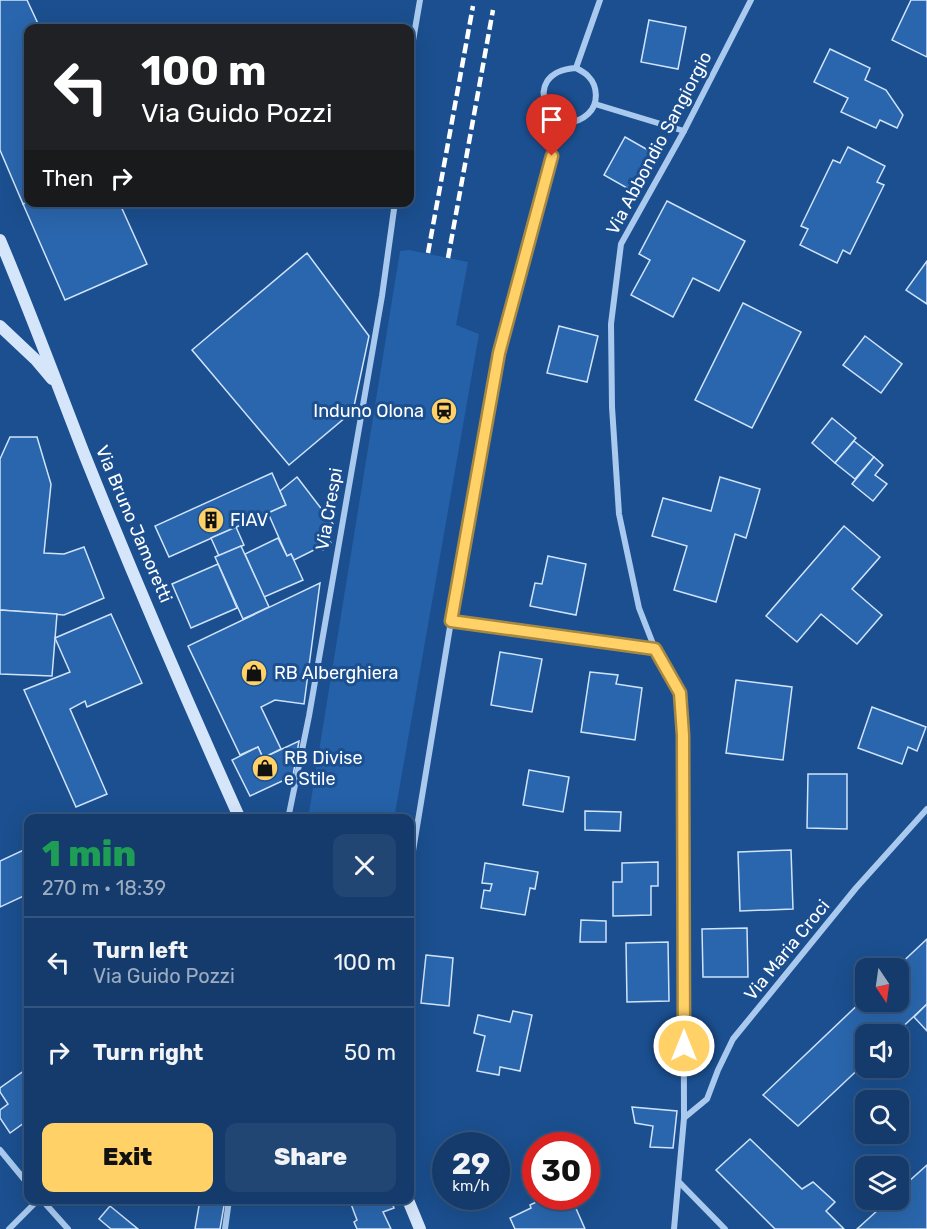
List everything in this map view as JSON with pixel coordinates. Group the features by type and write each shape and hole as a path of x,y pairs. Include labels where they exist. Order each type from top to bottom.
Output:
{"street":[{"path":"414,35 420,0"},
{"path":"576,68 600,0"},
{"name":"Via Abbondio Sangiorgio","path":"674,1229 684,1118 683,735 680,693 655,649 639,608 619,514 612,407 611,324 621,244 684,131 751,0"},
{"path":"576,68 594,83 595,104 582,118 572,121 563,120 552,114 545,105 543,93 547,82 555,73 576,68"},
{"path":"595,104 684,131"},
{"path":"414,845 499,353 545,178 563,120"},
{"name":"Via Crespi","path":"289,814 309,716 375,341 393,207"},
{"name":"Via Bruno Jamoretti","path":"0,240 5,265 60,389 85,456 238,814"},
{"path":"0,326 36,360 60,389"},
{"path":"0,338 14,338"},
{"path":"451,621 655,649"},
{"name":"Via Maria Croci","path":"684,1118 707,1099 733,1039 856,888 927,809"},
{"path":"0,1150 24,1179"},
{"path":"679,1182 725,1229"},
{"path":"9,1229 36,1204"},
{"path":"44,1204 68,1229"},
{"path":"225,1229 228,1204"},
{"path":"410,1204 420,1229"}],"shaded area":[{"path":"409,250 468,262 456,325 479,334 395,814 309,814 400,251"}],"building":[{"path":"0,0 27,0 38,24 24,24 24,204 0,150"},
{"path":"911,0 927,0 927,57 892,40"},
{"path":"649,20 686,27 678,69 641,62"},
{"path":"830,49 870,68 865,80 886,90 903,115 897,128 880,120 876,128 841,112 848,98 814,82"},
{"path":"625,137 655,154 634,192 604,175"},
{"path":"848,147 885,166 877,182 884,185 850,254 843,250 837,263 800,245 808,229 801,226 833,160 840,163"},
{"path":"667,201 745,241 719,291 693,278 673,317 631,295 650,260 639,254"},
{"path":"24,207 121,207 147,264 65,300"},
{"path":"307,253 369,336 353,411 289,465 192,350"},
{"path":"927,261 927,304 906,290"},
{"path":"743,303 801,332 752,428 695,400"},
{"path":"559,326 598,336 587,382 547,373"},
{"path":"865,336 902,364 881,393 843,365"},
{"path":"832,418 856,438 835,463 812,443"},
{"path":"10,437 37,437 51,484 44,553 64,554 84,547 104,598 64,615 0,610 0,459"},
{"path":"854,441 874,457 855,479 835,463"},
{"path":"874,457 883,465 875,475 887,484 873,501 852,484"},
{"name":"FIAV","path":"272,473 286,505 169,557 155,526"},
{"path":"297,477 333,524 324,533 331,543 323,550 320,547 294,560 291,554 287,556 268,513 286,505 280,491"},
{"path":"720,477 760,489 746,538 735,534 716,602 674,590 687,546 652,536 663,498 711,511"},
{"path":"844,526 880,557 852,589 882,615 857,644 821,614 797,642 766,616"},
{"path":"236,527 244,545 219,556 211,538"},
{"path":"278,538 287,556 291,554 303,580 264,597 245,554"},
{"path":"241,546 269,607 243,619 215,557"},
{"path":"548,556 586,564 576,615 530,606 535,583 542,584"},
{"path":"218,564 237,608 191,628 172,584"},
{"name":"RB Alberghiera","path":"320,583 304,704 275,700 261,707 281,749 263,758 258,747 240,755 188,646"},
{"path":"0,610 57,614 52,676 0,674"},
{"path":"111,614 142,683 87,707 85,701 70,709 107,794 76,807 24,690 70,672 55,638"},
{"path":"500,652 542,659 532,712 491,705"},
{"path":"590,672 618,675 616,684 642,688 635,740 581,732"},
{"path":"736,680 792,687 783,760 726,753"},
{"path":"872,707 926,727 917,751 908,747 902,764 858,748"},
{"name":"RB Divise e Stile","path":"299,741 293,776 250,796 232,760 258,747 263,758"},
{"path":"529,770 569,777 563,812 523,805"},
{"path":"808,774 847,774 847,829 807,828"},
{"path":"585,811 621,812 620,831 585,830"},
{"path":"24,850 24,896 0,907 0,861"},
{"path":"791,850 793,909 740,911 738,852"},
{"path":"658,862 658,886 651,886 651,915 613,916 613,882 622,882 622,863"},
{"path":"485,863 538,872 535,889 530,888 525,915 481,908 484,890 490,891 492,884 482,883"},
{"path":"581,920 606,921 606,942 580,942"},
{"path":"747,928 748,977 703,977 702,929"},
{"path":"927,939 927,1004 906,1024 855,1024 855,1072 798,1126 763,1095 855,1007 855,1012 909,1012 909,958 907,958"},
{"path":"668,942 669,1001 627,1002 626,943"},
{"path":"426,955 453,958 449,1006 421,1003"},
{"path":"927,1004 927,1031 914,1017"},
{"path":"513,1011 532,1015 520,1071 500,1067 499,1075 477,1071 485,1036 474,1033 478,1015 510,1022"},
{"path":"24,1071 24,1123 10,1133 0,1118 0,1110 8,1104 0,1088"},
{"path":"632,1107 677,1111 673,1148 650,1147 653,1126 635,1123"},
{"path":"750,1139 802,1189 813,1182 835,1202 826,1211 844,1229 775,1229 716,1170"},
{"path":"927,1165 927,1229 857,1229 878,1210 909,1210 909,1181"},
{"path":"199,1204 224,1204 220,1229 195,1229"},
{"path":"351,1204 392,1204 394,1208 383,1212 391,1229 357,1229 354,1222 357,1220"},
{"path":"110,1206 138,1229 111,1229 99,1219"},
{"path":"527,1210 577,1210 585,1229 515,1229 510,1218"}],"railway":[{"path":"428,253 473,6"},
{"path":"448,258 493,10"}],"place":[{"name":"Induno Olona","path":"444,411"},
{"name":"FIAV","path":"211,520"},
{"name":"RB Alberghiera","path":"254,673"},
{"name":"RB Divise e Stile","path":"265,768"}],"route":[{"path":"552,156 499,353 451,621 655,649 680,693 683,735 684,1046"}]}
